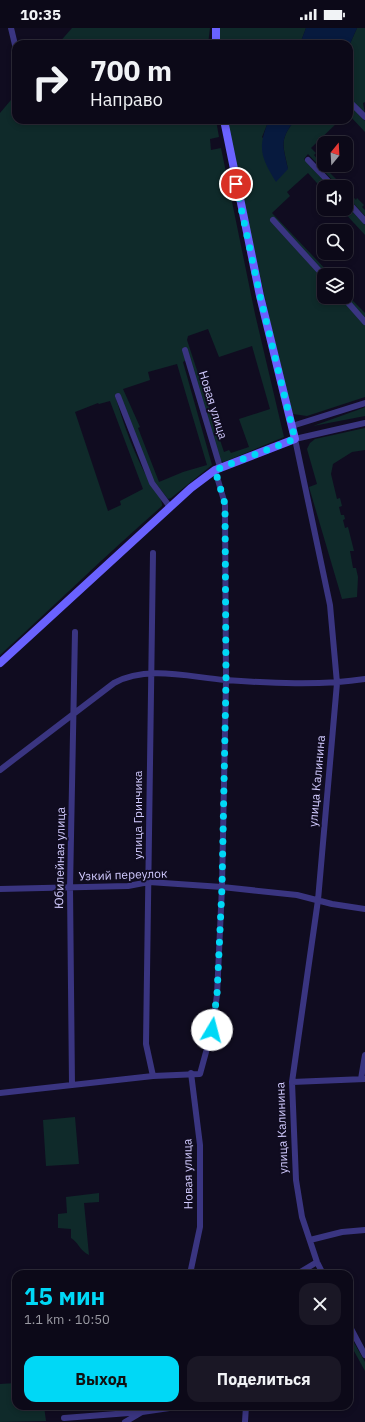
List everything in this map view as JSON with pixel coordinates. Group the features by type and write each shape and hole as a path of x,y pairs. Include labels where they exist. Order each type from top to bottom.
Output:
{"street":[{"path":"11,28 14,40"},
{"path":"216,28 216,40"},
{"path":"354,105 365,117"},
{"name":"улица Калинина","path":"225,124 259,291 295,439 330,605 337,683 318,900 292,1082 296,1180 302,1217 321,1270"},
{"path":"308,160 327,180"},
{"path":"353,208 365,221"},
{"path":"273,220 317,268"},
{"path":"349,304 365,322"},
{"name":"Новая улица","path":"185,350 225,504 226,680 222,887 217,995 212,1030 200,1074 191,1073 200,1145 200,1227 191,1270"},
{"path":"118,396 152,483 170,507"},
{"path":"292,426 365,403"},
{"path":"0,663 170,507 217,469 295,439 365,423"},
{"name":"улица Гринчика","path":"153,553 150,673 149,882 146,1044 153,1076"},
{"name":"Юбилейная улица","path":"72,1085 70,888 75,632"},
{"path":"0,770 74,712 123,678 150,673 226,680 337,683 365,679"},
{"name":"Узкий переулок","path":"0,889 128,886 149,882 222,887 297,895 365,908"},
{"path":"292,1082 363,1079 365,1055"},
{"path":"0,1093 191,1073"},
{"path":"310,1240 342,1232 365,1230"},
{"path":"304,1270 317,1262"},
{"path":"353,1332 365,1355"},
{"path":"64,1418 156,1410"},
{"path":"245,1422 246,1410"},
{"path":"125,1422 142,1412"}],"green space":[{"path":"72,28 210,28 208,40 62,40"},
{"path":"219,28 306,28 302,40 219,40"},
{"path":"357,28 365,28 365,102 363,103 365,114 353,107 353,40 352,40"},
{"path":"12,99 12,124 217,124 219,137 210,139 211,150 221,148 255,314 284,437 224,462 220,461 188,359 183,362 212,465 168,499 153,480 119,394 115,395 134,449 148,479 161,499 162,506 0,655 0,113","holes":["208,329 219,357 252,346 270,409 239,419 249,447 231,453 229,450 224,452 187,340 188,336","177,364 207,465 183,472 159,482 138,428 140,427 123,389 150,380 148,372","110,401 143,489 120,501 121,505 108,511 75,412 98,403"]},
{"path":"353,108 365,121 365,132 353,119"},
{"path":"227,124 267,124 262,137 288,169 284,148 284,138 292,124 336,124 323,136 317,136 317,142 311,148 316,153 314,155 317,159 317,164 308,154 304,159 324,180 317,180 317,183 308,173 287,192 290,196 272,213 324,268 317,268 317,304 353,304 353,301 365,313 365,397 307,416 293,414 282,376"},
{"path":"325,172 329,172 337,180 332,180"},
{"path":"353,197 356,200 357,198 364,205 362,207 365,210 365,216 353,203"},
{"path":"353,212 365,225 365,235 347,216 353,216"},
{"path":"365,407 365,416 313,426 363,408"},
{"path":"365,428 365,450 352,452 333,464 331,474 337,499 340,498 342,506 339,507 341,515 344,515 345,519 343,520 345,528 348,527 354,551 350,551 353,568 356,568 358,577 357,597 342,599 309,487 317,484 307,449 310,443 315,439"},
{"path":"75,1117 79,1164 46,1166 43,1120"},
{"path":"99,1193 99,1202 84,1203 89,1255 71,1238 71,1229 58,1228 58,1214 67,1213 66,1197"},
{"path":"353,1341 365,1362 365,1371 353,1349"},
{"path":"12,1383 12,1410 45,1410 46,1421 0,1422 0,1384"}],"water":[{"path":"306,28 357,28 352,40 302,40"},
{"path":"267,124 292,124 284,138 284,148 288,169 276,182 267,166 262,152 265,130"}],"route":[{"path":"212,1030 217,995 222,887 226,680 225,504 215,470 295,439 260,296 236,184"}]}
